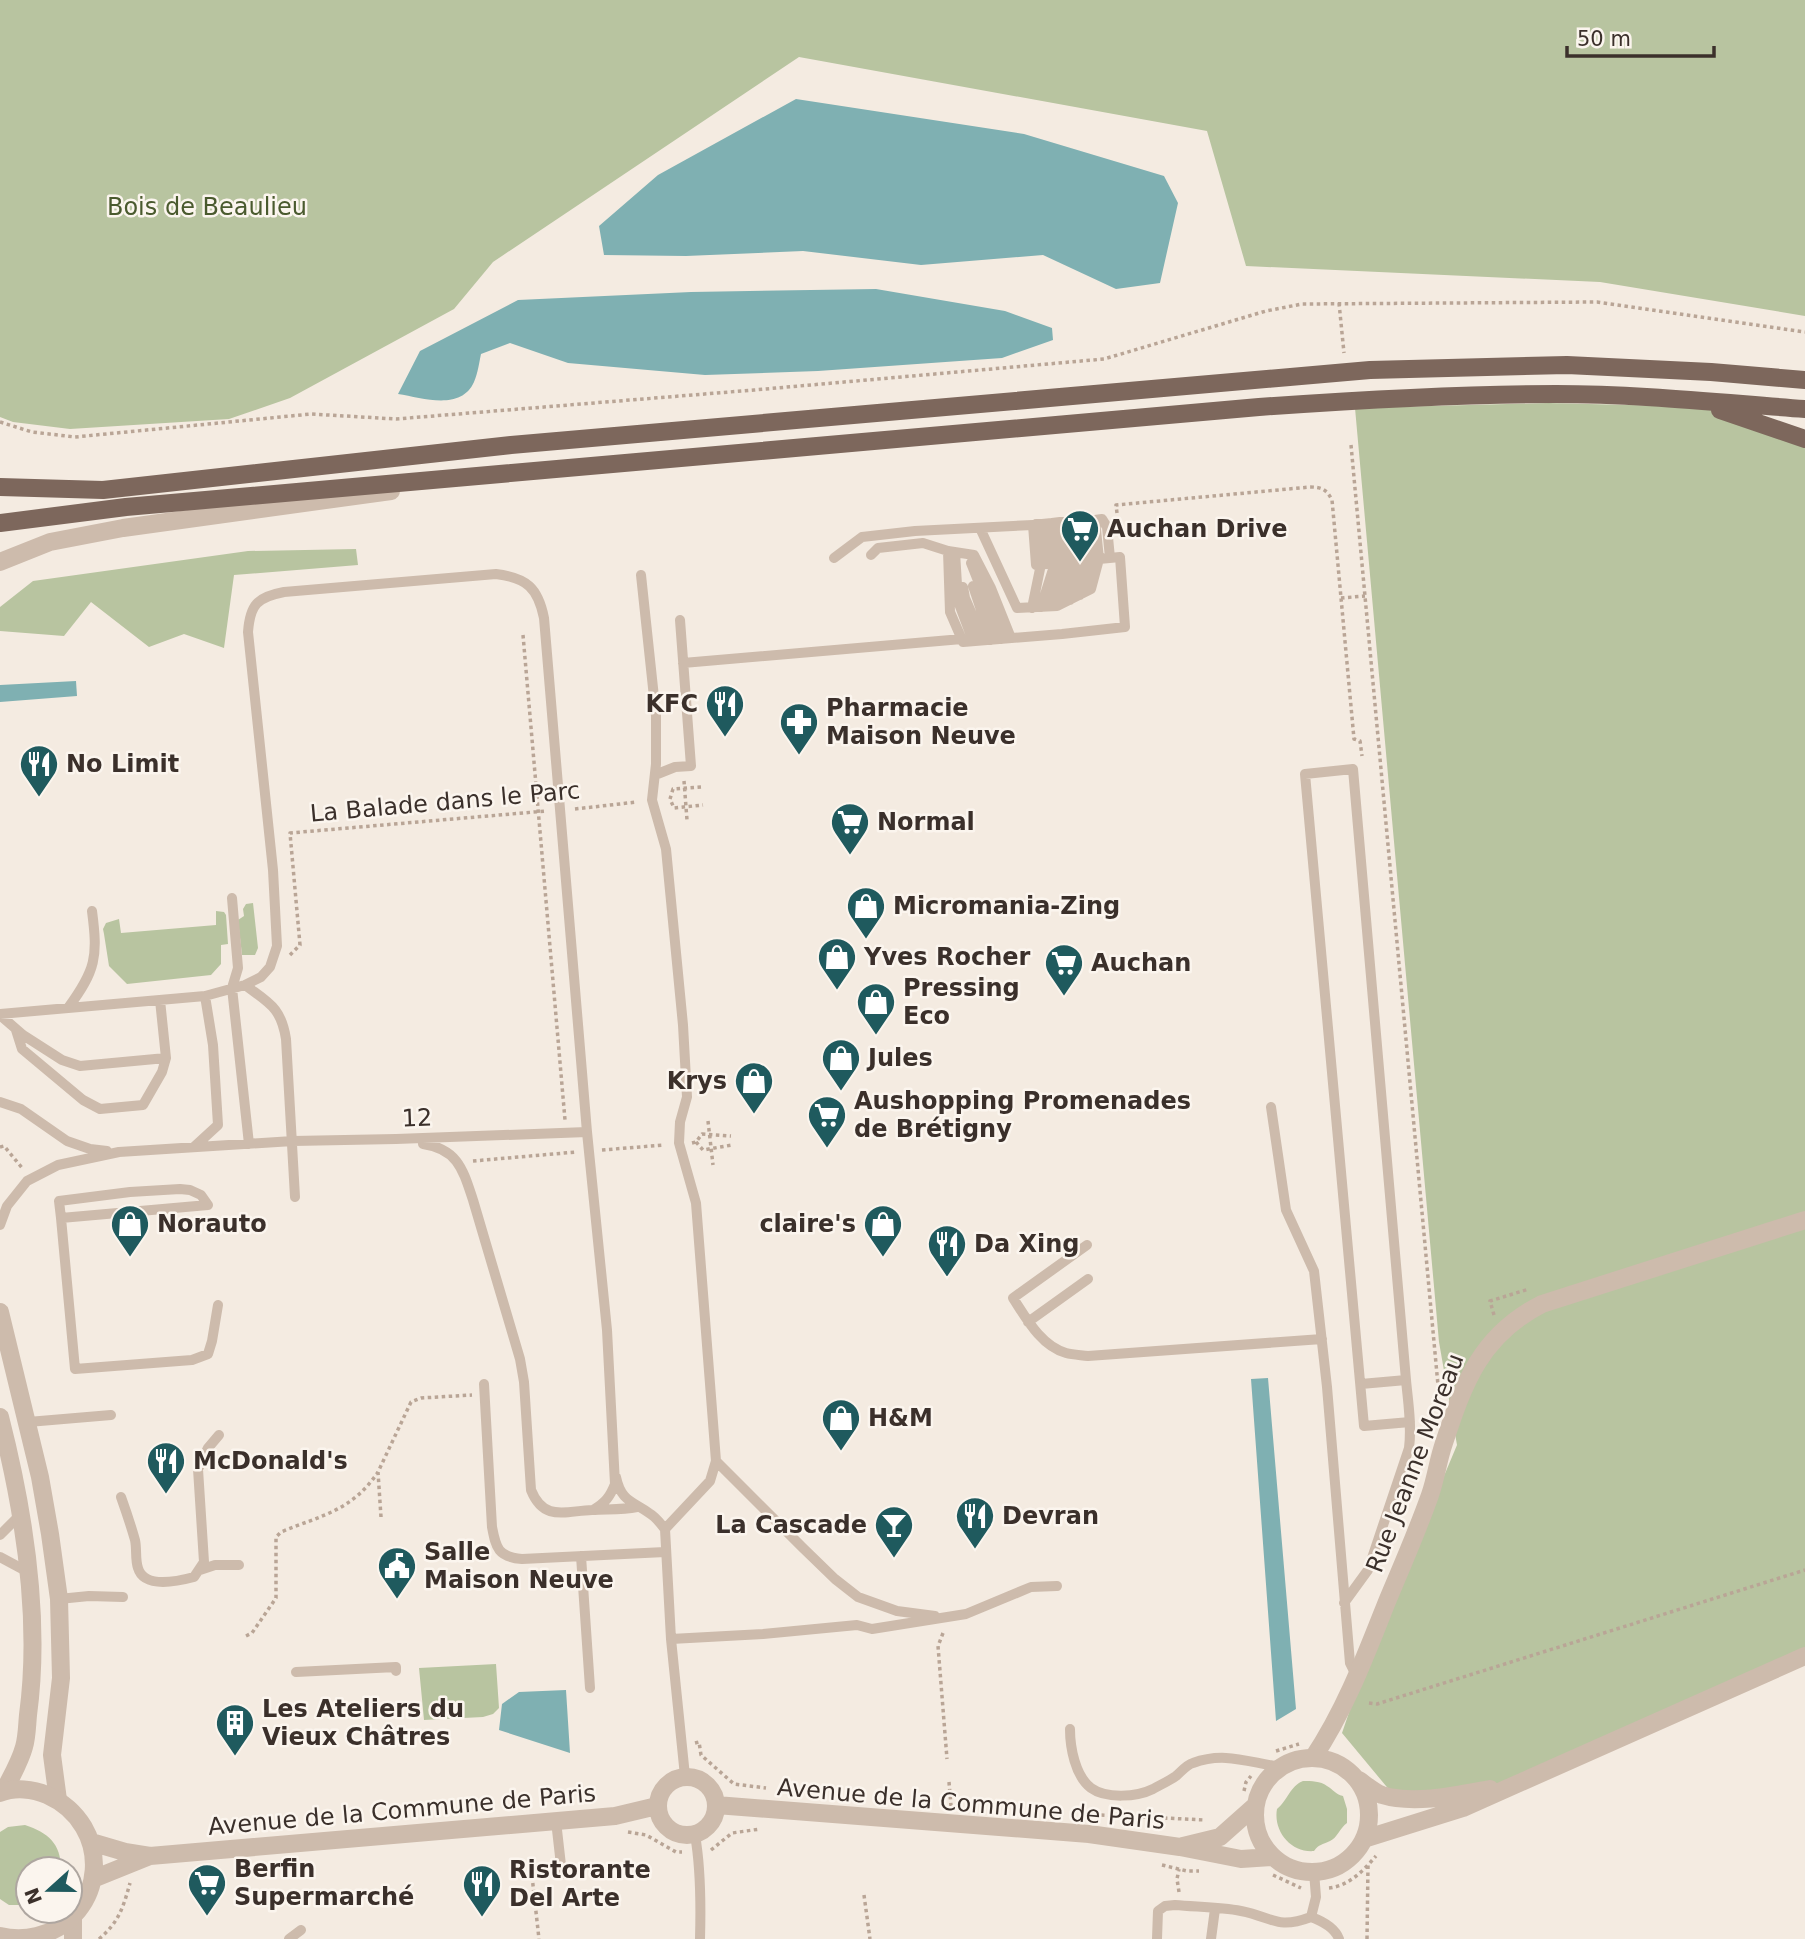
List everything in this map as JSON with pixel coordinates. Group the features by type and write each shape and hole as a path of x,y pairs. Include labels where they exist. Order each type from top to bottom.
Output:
{"main road":[{"path":"0,487 103,491 510,445 1370,370 1567,365 1805,380"},
{"path":"0,523 126,507 1369,399 1557,394 1805,409"},
{"path":"1694,401 1805,439"}],"street":[{"path":"0,562 50,542 123,528 558,469"},
{"name":"Rue Jeanne Moreau","path":"1313,1758 1331,1731 1356,1677 1430,1494 1444,1444 1471,1371 1493,1339 1515,1320 1542,1304 1805,1220"},
{"path":"0,1312 28,1422 50,1534 59,1599 61,1678 52,1755 58,1800"},
{"path":"0,1417 20,1515 28,1572 33,1681 24,1748 2,1792"},
{"path":"1364,1839 1463,1808 1805,1656"},
{"path":"1356,1779 1365,1792 1369,1823 1364,1839 1354,1854 1340,1865 1314,1872 1289,1867 1273,1857 1258,1833 1249,1799 1261,1790 1282,1766 1297,1760 1329,1760 1380,1794 1403,1798 1457,1795 1514,1785"},
{"path":"685,1776 707,1784 714,1794 716,1805 710,1824 695,1835 681,1835 669,1830 657,1807 665,1786 674,1779 685,1776"},
{"path":"2,1792 23,1789 41,1792 58,1800 84,1825 95,1860 93,1879 84,1902"},
{"name":"Avenue de la Commune de Paris","path":"1180,1847 1220,1838 1249,1799"},
{"name":"Avenue de la Commune de Paris","path":"716,1805 1089,1834 1241,1859 1273,1857"},
{"name":"Avenue de la Commune de Paris","path":"91,1842 150,1856 615,1816 657,1807"},
{"name":"Avenue de la Commune de Paris","path":"93,1879 150,1856"},
{"path":"0,1936 26,1939 51,1932 61,1925"}],"lane":[{"path":"834,558 862,537 1102,519 1107,527 1074,561 1055,603"},
{"path":"980,528 1017,608 1055,603 1091,589 1074,561 1064,522"},
{"path":"683,663 1125,627 1074,561 1064,522"},
{"path":"1055,603 1074,561 1064,522"},
{"path":"1055,603 1074,561 1064,522"},
{"path":"870,555 878,548 923,543 958,553"},
{"path":"958,553 950,612 987,639"},
{"path":"958,553 965,598 987,639"},
{"path":"958,553 987,639"},
{"path":"0,1015 205,996 245,985 261,977 270,967 277,946 273,870 248,632 252,608 260,600 271,594 284,592 496,574 512,576 530,585 541,604 544,618 587,1132 607,1330 615,1484 604,1504 593,1510"},
{"path":"641,575 656,716 652,800 666,849 680,980 687,1097 680,1122 679,1143 696,1203 716,1461 710,1480 665,1529"},
{"path":"654,775 675,767 691,766 680,620"},
{"path":"1344,1603 1368,1570 1409,1448 1410,1422 1353,769 1306,774 1364,1426 1410,1422"},
{"path":"232,898 237,968 233,988 249,1144"},
{"path":"68,1008 83,988 93,966 96,943 92,911"},
{"path":"245,985 273,1006 283,1022 295,1197"},
{"path":"194,1147 218,1125 213,1045 205,996"},
{"path":"15,1028 22,1049 83,1100 100,1109 143,1105 162,1072 166,1058 160,1000"},
{"path":"0,1015 62,1060 80,1066 166,1058"},
{"path":"0,1102 21,1109 67,1141 90,1149 119,1152"},
{"path":"1271,1108 1286,1210 1314,1271 1349,1663 1356,1677"},
{"name":"12","path":"119,1152 293,1141 587,1132"},
{"path":"396,1139 437,1146 455,1157 473,1200 520,1359 531,1490 535,1501 542,1508 560,1514 593,1510 619,1511 637,1507"},
{"path":"0,1225 7,1206 27,1181 58,1165 119,1152"},
{"path":"61,1218 208,1205 201,1195 180,1189 59,1201 75,1369 192,1360 208,1354 218,1305"},
{"path":"1087,1245 1013,1298 1028,1322 1050,1345 1066,1353 1088,1356 1322,1339"},
{"path":"1028,1322 1088,1279"},
{"path":"1361,1384 1406,1380"},
{"path":"484,1389 492,1527 499,1550 508,1558 522,1559 665,1552"},
{"path":"28,1422 111,1415"},
{"path":"121,1497 135,1543 138,1569 143,1577 154,1582 182,1581 194,1577 204,1562 198,1469 208,1448 219,1435"},
{"path":"716,1461 835,1579 858,1597 897,1611 944,1622"},
{"path":"615,1470 624,1496 656,1518 665,1529 671,1639 685,1776"},
{"path":"0,1535 20,1515"},
{"path":"0,1556 28,1572"},
{"path":"581,1556 591,1621 590,1688"},
{"path":"200,1570 215,1565 239,1565"},
{"path":"671,1639 857,1625 872,1629 944,1622 1031,1587 1057,1586"},
{"path":"59,1599 123,1597"},
{"path":"296,1672 396,1667 396,1671"},
{"path":"1070,1729 1070,1745 1077,1769 1091,1788 1111,1795 1130,1796 1150,1791 1174,1777 1190,1763 1209,1759 1226,1757 1282,1766"},
{"path":"556,1821 562,1874"},
{"path":"695,1835 700,1897 699,1939"},
{"path":"1311,1917 1316,1897 1314,1872"},
{"path":"1157,1939 1158,1911 1165,1906 1175,1905 1241,1911 1282,1923 1311,1917 1322,1922 1338,1935 1339,1939"},
{"path":"1211,1939 1215,1909"},
{"path":"289,1939 301,1930"}],"path":[{"path":"0,422 32,432 75,437 311,414 396,419 1104,359 1266,311 1302,304 1597,302 1805,332"},
{"path":"1339,303 1344,353"},
{"path":"1350,445 1440,1405"},
{"path":"1117,514 1116,505 1321,487 1328,493 1332,500 1354,739 1360,741 1363,760 1353,769"},
{"path":"1341,598 1365,596"},
{"path":"523,635 566,1133"},
{"path":"684,776 687,820"},
{"path":"701,787 673,789 670,799 674,808 703,805"},
{"name":"La Balade dans le Parc","path":"270,967 291,955 300,945 290,833 670,799"},
{"path":"708,1121 713,1165"},
{"path":"696,1142 702,1134 731,1136"},
{"path":"458,1162 679,1143 696,1142 704,1150 732,1145"},
{"path":"0,1147 4,1146 32,1178"},
{"path":"246,1636 252,1633 276,1598 276,1538 281,1532 346,1506 367,1488 378,1472 411,1402 421,1398 484,1389"},
{"path":"378,1472 381,1517"},
{"path":"1369,1703 1377,1704 1805,1570"},
{"path":"944,1622 938,1646 947,1759"},
{"path":"1249,1799 1246,1782 1259,1764 1279,1749 1298,1744 1308,1736"},
{"path":"682,1745 699,1742 701,1755 734,1784 769,1789"},
{"path":"949,1782 951,1808"},
{"path":"1089,1815 1213,1821"},
{"path":"1367,1939 1368,1865"},
{"path":"1178,1883 1179,1869"},
{"path":"532,1876 539,1939"},
{"path":"864,1895 870,1939"}],"green space":[{"name":"Bois de Beaulieu","path":"0,0 1805,0 1805,316 1600,282 1246,266 1207,131 799,57 493,262 454,309 290,398 229,419 70,429 13,422 0,417"},
{"path":"1549,403 1708,407 1805,439 1805,1652 1513,1780 1458,1792 1391,1792 1342,1733 1368,1657 1457,1445 1439,1342 1355,408"},
{"path":"356,549 358,565 234,575 224,648 184,634 149,647 91,602 64,636 0,631 0,607 33,581 248,551"},
{"path":"253,903 258,948 255,955 242,955 238,920 244,916 243,909 246,904"},
{"path":"216,911 226,915 228,944 221,945 221,964 211,975 127,984 109,966 103,929 106,923 119,919 121,933 216,925"},
{"path":"496,1664 499,1708 493,1714 483,1717 424,1720 419,1668"},
{"path":"1303,1781 1322,1783 1329,1787 1343,1796 1347,1809 1347,1823 1332,1840 1314,1851 1298,1848 1285,1839 1276,1817 1277,1809 1295,1786"},
{"path":"25,1825 40,1832 52,1840 59,1855 14,1855 14,1905 0,1899 0,1832 8,1827"}],"water":[{"path":"796,99 1024,134 1164,176 1178,203 1160,283 1116,289 1043,255 921,265 803,251 686,256 604,255 599,226 658,175"},
{"path":"876,289 1005,311 1052,328 1053,340 1002,358 818,371 705,375 568,363 510,343 481,354 474,382 460,397 430,400 398,394 420,351 518,300 691,292"},
{"path":"76,681 77,696 0,702 0,685"},
{"path":"1268,1378 1296,1709 1276,1721 1251,1379"},
{"path":"566,1690 570,1753 499,1730 502,1704 519,1692"}],"place":[{"name":"Auchan Drive","path":"1080,563"},
{"name":"KFC","path":"725,738"},
{"name":"Pharmacie Maison Neuve","path":"799,756"},
{"name":"No Limit","path":"39,798"},
{"name":"Normal","path":"850,856"},
{"name":"Micromania-Zing","path":"866,940"},
{"name":"Yves Rocher","path":"837,991"},
{"name":"Auchan","path":"1064,997"},
{"name":"Pressing Eco","path":"876,1036"},
{"name":"Jules","path":"841,1092"},
{"name":"Krys","path":"754,1115"},
{"name":"Aushopping Promenades de Brétigny","path":"827,1149"},
{"name":"Norauto","path":"130,1258"},
{"name":"claire's","path":"883,1258"},
{"name":"Da Xing","path":"947,1278"},
{"name":"H&M","path":"841,1452"},
{"name":"McDonald's","path":"166,1495"},
{"name":"Devran","path":"975,1550"},
{"name":"La Cascade","path":"894,1559"},
{"name":"Salle Maison Neuve","path":"397,1600"},
{"name":"Les Ateliers du Vieux Châtres","path":"235,1757"},
{"name":"Berfin Supermarché","path":"207,1917"},
{"name":"Ristorante Del Arte","path":"482,1918"}]}
